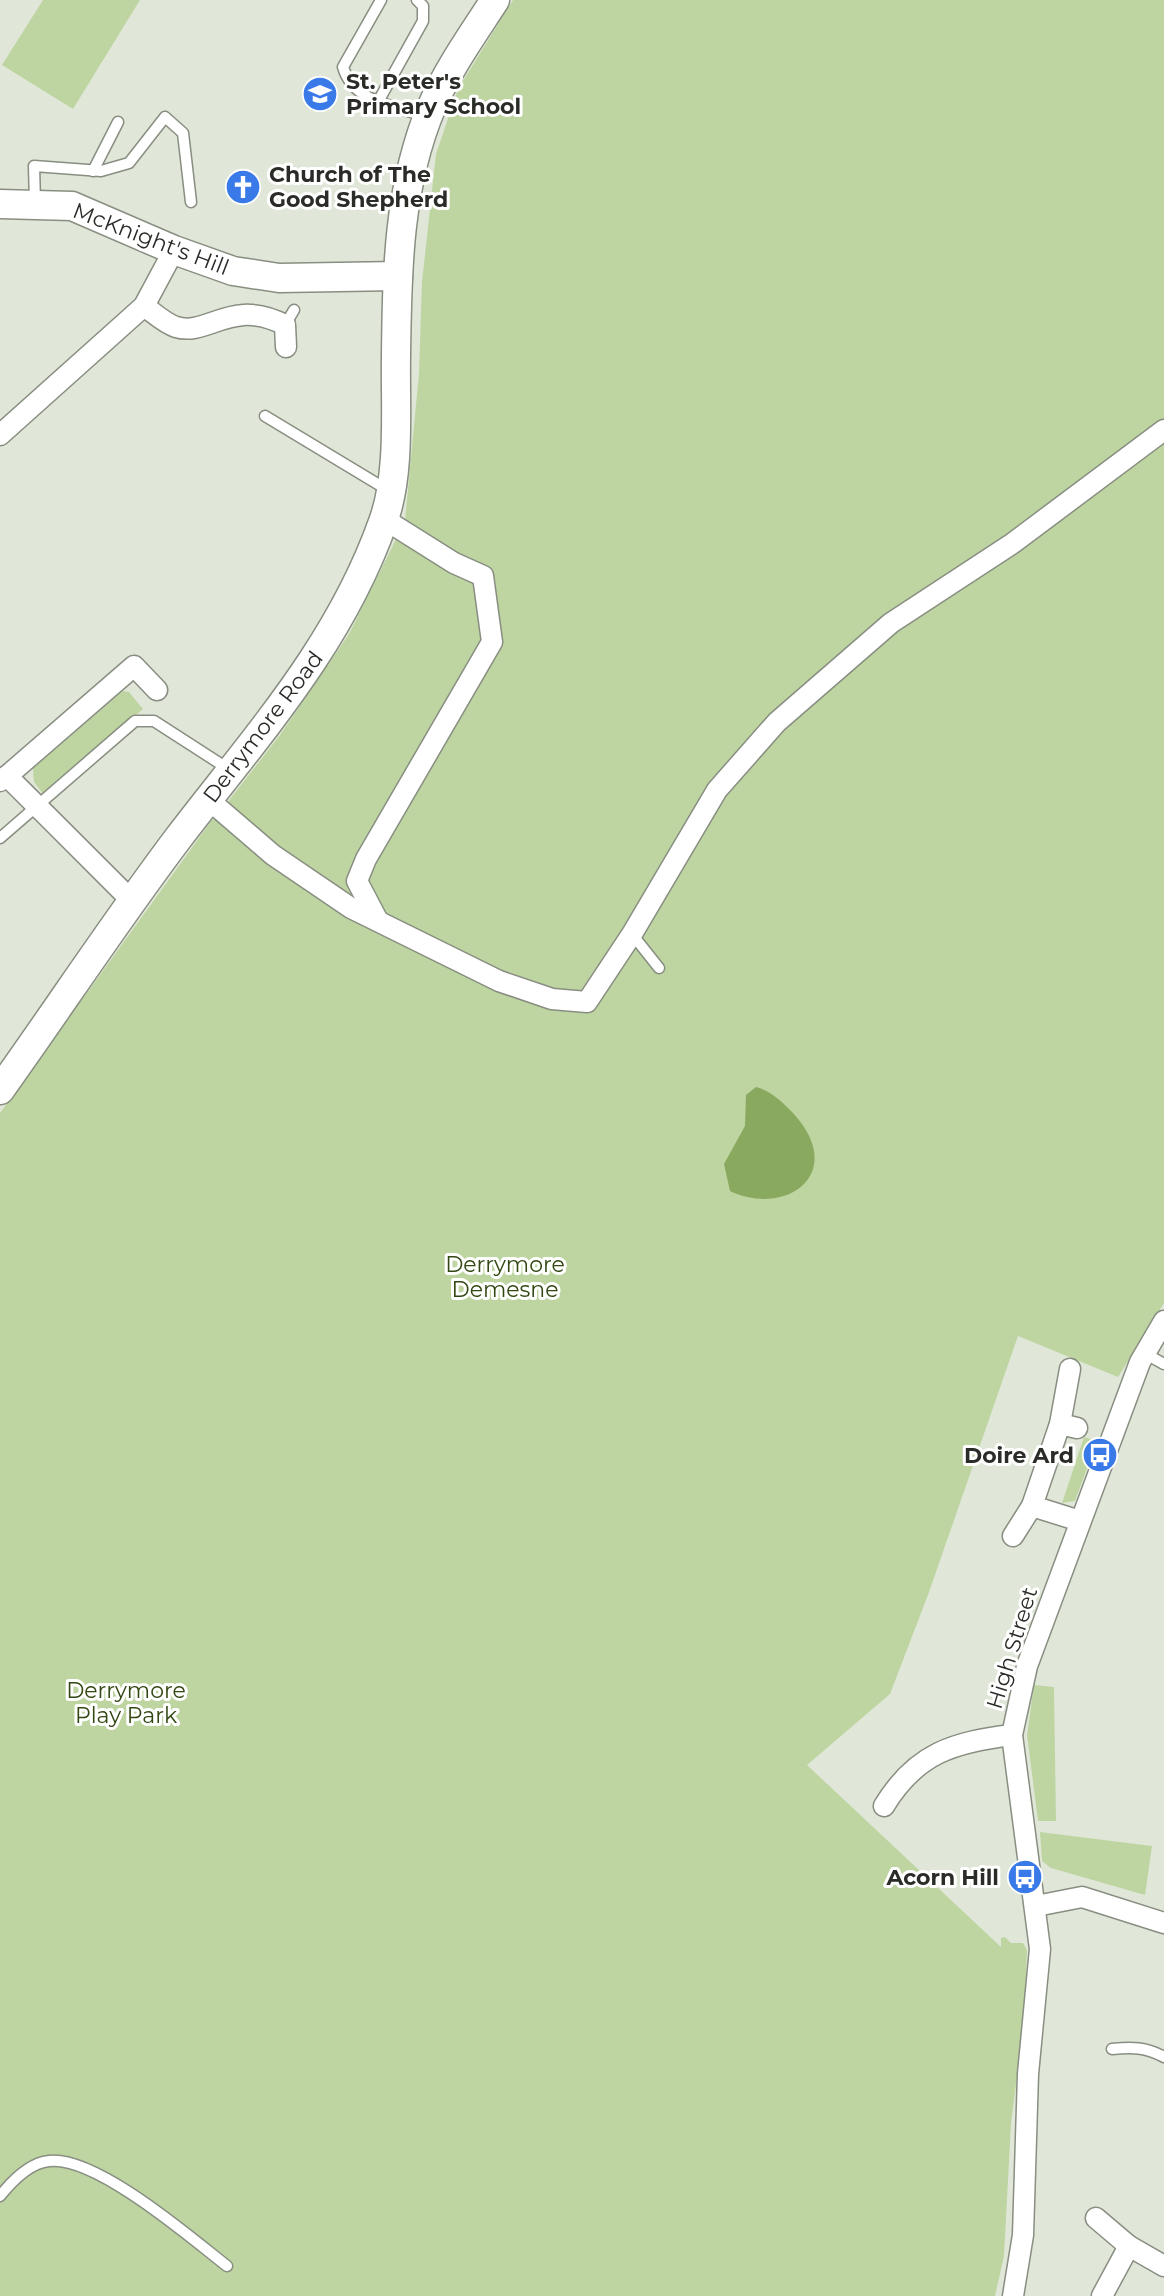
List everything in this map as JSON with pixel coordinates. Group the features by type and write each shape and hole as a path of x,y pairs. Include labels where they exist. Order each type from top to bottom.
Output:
{"main road":[{"name":"Derrymore Road","path":"0,1090 132,901 293,694 327,640 384,519 397,417 400,222 428,118 464,49 495,0"},
{"name":"McKnight's Hill","path":"0,204 72,206 174,250 233,271 279,278 398,276"}],"street":[{"path":"0,435 144,306 174,250"},
{"path":"144,306 176,327 189,329 236,314 290,318 286,347"},
{"path":"209,800 273,855 378,921 499,981 552,999 587,1002 632,934 717,790 777,722 891,623 1013,543 1164,430"},
{"path":"378,921 357,881 366,859 492,642 483,576 454,563 384,519"},
{"path":"132,901 38,807 3,779 134,666 157,690"},
{"name":"High Street","path":"1013,2296 1023,2235 1028,2074 1040,1949 1012,1735 1027,1666 1080,1521 1144,1353 1164,1321"},
{"path":"1013,1536 1032,1506 1069,1426 1070,1369"},
{"path":"1032,1506 1080,1521"},
{"path":"884,1806 898,1783 927,1758 947,1748 976,1740 1012,1735"},
{"path":"1036,1906 1082,1897 1164,1923"},
{"path":"1096,2218 1129,2246 1164,2266"},
{"path":"1102,2296 1129,2246"}],"lane":[{"path":"381,0 343,67 348,82 356,93 428,118"},
{"path":"379,100 423,21 423,6 417,0"},
{"path":"35,203 34,166 93,171 129,163 165,117 183,133 191,202"},
{"path":"93,171 118,122"},
{"path":"265,416 389,488"},
{"path":"0,838 135,721 154,721 232,771"},
{"path":"632,934 659,968"},
{"path":"1144,1353 1164,1364"},
{"path":"1112,2049 1133,2047 1152,2050 1164,2057"},
{"path":"0,2196 35,2164 62,2161 106,2178 227,2266"}],"green space":[{"path":"43,0 140,0 73,109 2,65"},
{"name":"Derrymore Demesne","path":"513,0 1164,0 1164,1303 1118,1377 1018,1336 928,1595 890,1694 807,1765 1001,1947 1001,1938 1005,1937 1011,1943 1023,1943 1027,1950 1024,2022 1011,2123 1004,2256 995,2296 0,2296 0,1113 212,820 220,818 230,799 280,735 349,634 405,521 419,373 422,282 436,154 458,89"},
{"path":"123,691 129,692 143,709 43,794 34,782 33,768"},
{"path":"1084,1437 1097,1441 1075,1501 1062,1503"},
{"path":"1034,1685 1054,1687 1056,1821 1038,1821 1027,1735"},
{"path":"1040,1832 1152,1846 1145,1895 1051,1868 1042,1861"}],"shaded area":[{"path":"756,1087 780,1100 808,1134 814,1153 812,1170 804,1184 790,1194 751,1198 730,1191 724,1164 745,1126 746,1095"}],"place":[{"name":"St. Peter's Primary School","path":"320,94"},
{"name":"Church of The Good Shepherd","path":"243,187"},
{"name":"Doire Ard","path":"1100,1455"},
{"name":"Acorn Hill","path":"1025,1877"}],"park label":[{"name":"Derrymore Play Park","path":"126,1702"}]}
